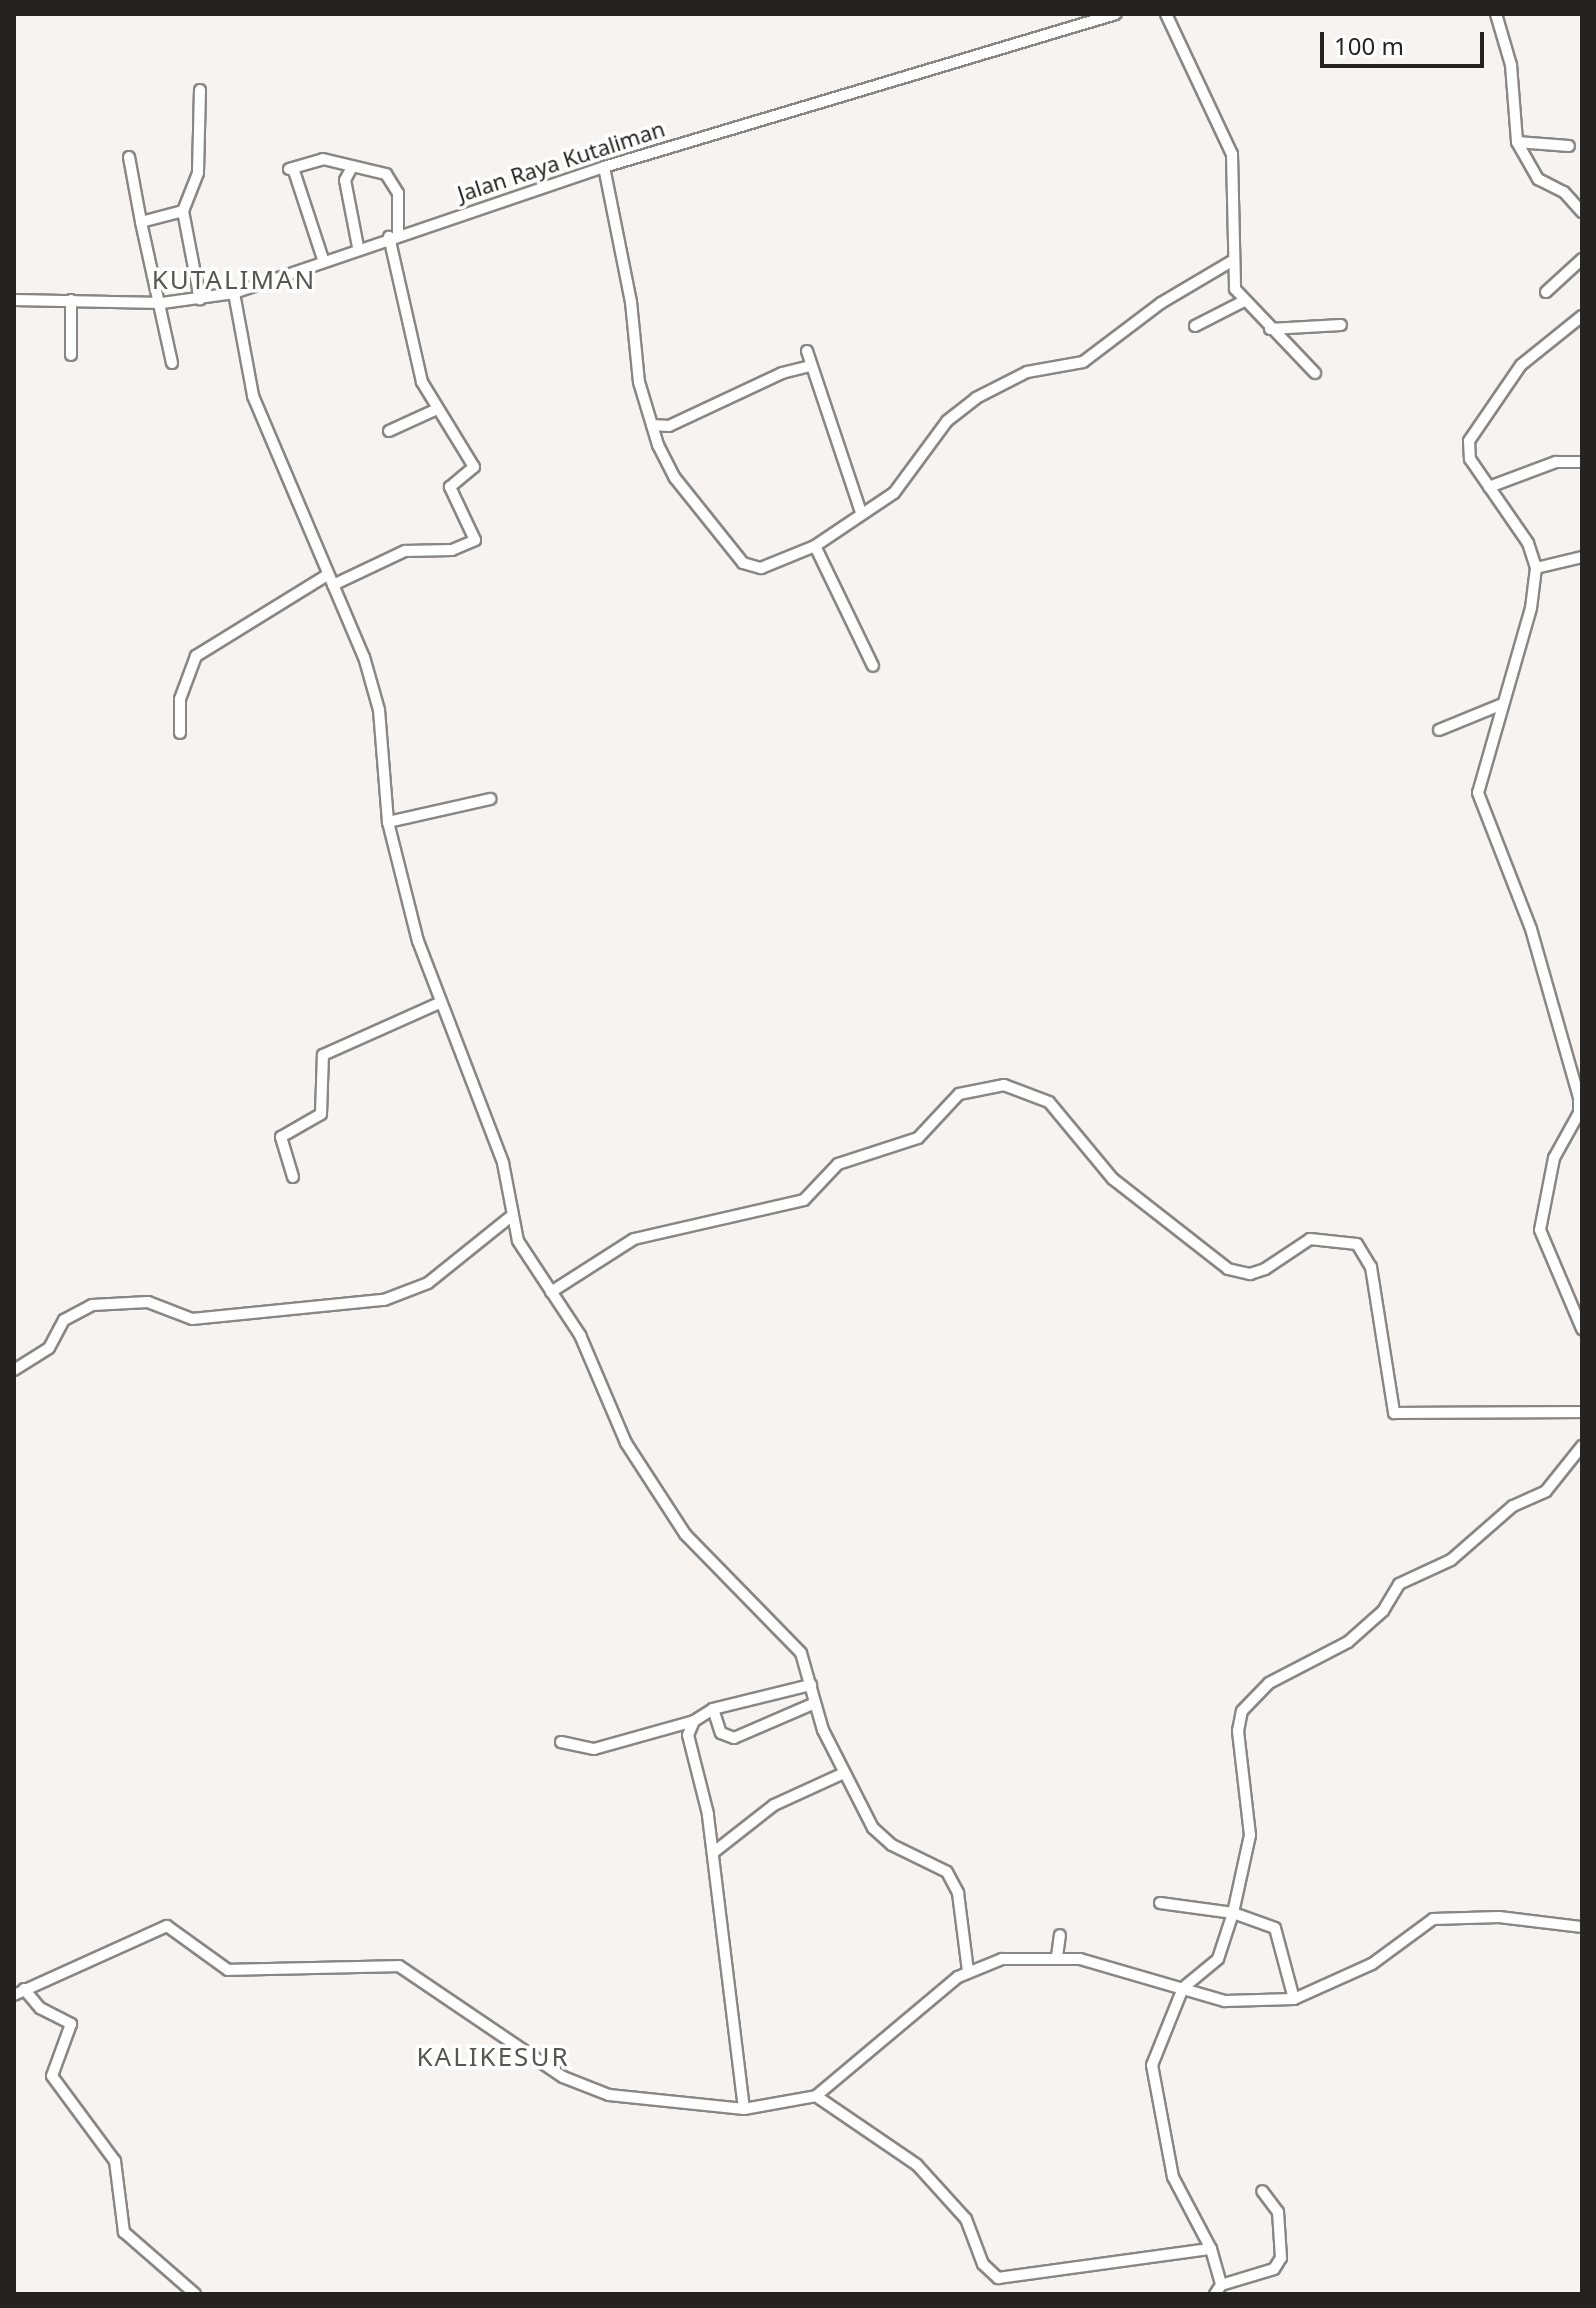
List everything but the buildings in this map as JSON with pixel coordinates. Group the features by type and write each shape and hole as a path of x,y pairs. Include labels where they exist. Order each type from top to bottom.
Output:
{"street":[{"name":"Jalan Raya Kutaliman","path":"14,300 162,303 234,293 358,247 604,167 1116,14"},
{"path":"1166,14 1232,154 1232,277 1244,301 1315,373"},
{"path":"1496,14 1511,65 1517,142 1538,179 1564,192 1582,212"},
{"path":"200,90 198,173 183,211 200,299"},
{"path":"1517,142 1569,146"},
{"path":"129,157 141,222 162,303 172,363"},
{"path":"180,733 180,699 196,656 330,580 405,551 452,550 475,540 450,487 474,467 422,382 394,236 391,180 323,159 291,169 323,259"},
{"path":"352,167 345,180 358,247"},
{"path":"604,167 652,425 675,478 743,563 761,568 815,546 861,512 894,493 947,421 976,398 1027,372 1083,362 1161,303 1232,261"},
{"path":"141,222 183,211"},
{"path":"1546,292 1582,259"},
{"path":"234,293 253,396 330,580 379,710 388,822 439,1003 503,1163 510,1217 551,1292 580,1335 626,1443 653,1486 685,1534 796,1646 844,1773 873,1828 892,1845 947,1872 958,1893 968,1971"},
{"path":"71,300 71,355"},
{"path":"1195,326 1244,301"},
{"path":"1582,316 1521,365 1471,432 1470,459 1528,543 1536,568 1531,608 1500,705 1479,804 1531,929 1579,1098 1579,1113 1554,1158 1540,1230 1582,1329"},
{"path":"1270,329 1341,325"},
{"path":"807,351 861,512"},
{"path":"652,425 669,426 782,373 811,366"},
{"path":"389,431 437,409"},
{"path":"1489,487 1556,462 1582,462"},
{"path":"815,546 873,666"},
{"path":"1536,568 1582,557"},
{"path":"1439,730 1500,705"},
{"path":"388,822 490,799"},
{"path":"293,1177 281,1137 321,1114 323,1055 439,1003"},
{"path":"551,1292 634,1239 804,1200 838,1164 918,1138 959,1094 1004,1085 1049,1102 1113,1179 1228,1269 1265,1269 1310,1239 1357,1244 1371,1267 1394,1413 1582,1412"},
{"path":"14,1370 49,1348 64,1320 92,1305 148,1302 192,1319 384,1300 428,1283 510,1217"},
{"path":"1262,2191 1278,2212 1281,2258 1274,2269 1218,2289 1211,2249 1173,2177 1152,2077 1183,1988 1218,1959 1233,1913 1250,1835 1239,1742 1242,1711 1269,1683 1348,1642 1383,1611 1399,1584 1451,1560 1513,1506 1546,1491 1582,1446"},
{"path":"561,1742 594,1749 694,1721 713,1709 811,1685"},
{"path":"713,1709 721,1733 734,1738 815,1703"},
{"path":"694,1721 687,1748 714,1852 744,2109"},
{"path":"714,1852 774,1805 844,1773"},
{"path":"1160,1903 1233,1913 1275,1928 1294,1999"},
{"path":"14,1995 167,1926 228,1970 399,1966 493,2035 563,2077 609,2095 744,2109 816,2096 968,1971 1020,1956 1057,1956 1225,2001 1294,1999 1372,1964 1433,1919 1499,1917 1582,1927"},
{"path":"1057,1956 1060,1935"},
{"path":"24,1989 40,2008 71,2024 52,2076 115,2161 124,2232 195,2294"},
{"path":"816,2096 917,2165 966,2219 983,2264 998,2278 1211,2249"}],"district":[{"name":"KUTALIMAN","path":"234,280"},
{"name":"KALIKESUR","path":"493,2057"}]}
